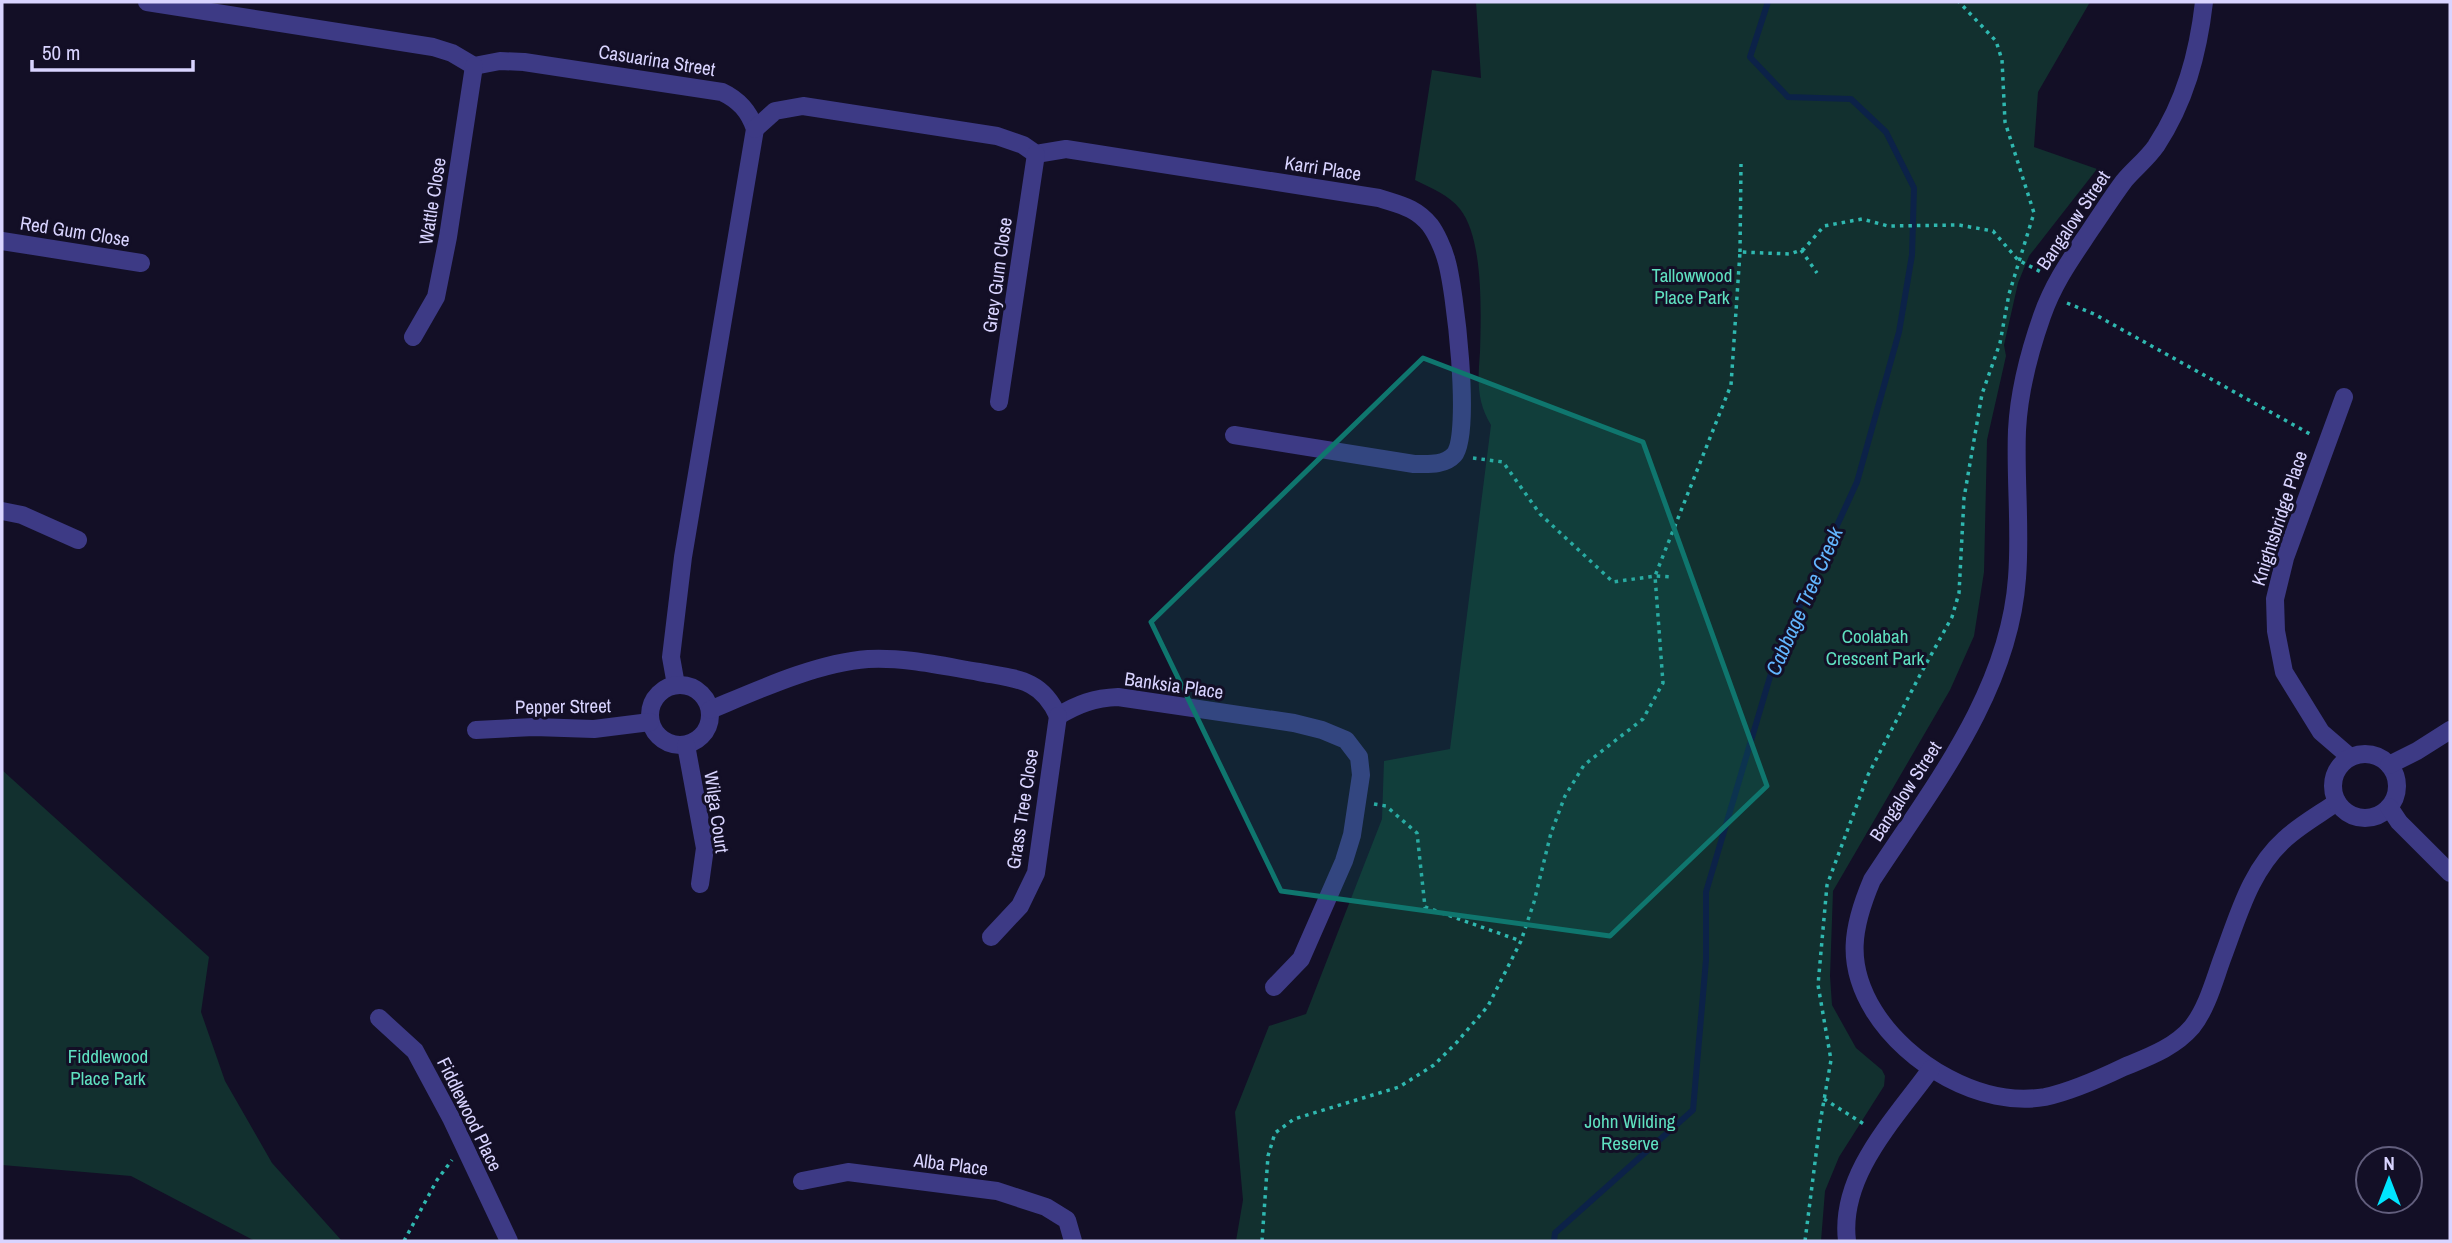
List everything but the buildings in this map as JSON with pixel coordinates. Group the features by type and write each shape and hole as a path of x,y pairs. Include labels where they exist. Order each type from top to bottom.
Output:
{"street":[{"path":"147,2 433,47 452,53 474,66"},
{"name":"Bangalow Street","path":"2204,2 2194,64 2180,102 2154,148 2125,180 2055,281 2028,359 2017,428 2017,579 2008,628 1975,718 1872,880 1856,924 1855,961 1869,1003 1889,1030 1931,1069 1957,1083 1984,1092 2031,1098 2047,1096 2109,1074 2168,1047 2192,1027 2206,1002 2245,897 2263,865 2285,838 2337,802"},
{"name":"Casuarina Street","path":"474,66 500,61 524,62 722,92 733,97 751,116 755,129"},
{"name":"Wattle Close","path":"413,337 436,296 448,237 474,66"},
{"path":"676,685 671,657 682,557 755,129 775,111 803,106 997,136 1023,145 1036,154"},
{"name":"Karri Place","path":"1036,154 1066,149 1125,157 1379,198 1414,209 1431,226 1446,258 1460,345 1461,425 1459,446 1453,456"},
{"name":"Grey Gum Close","path":"999,402 1036,154"},
{"name":"Red Gum Close","path":"2,240 141,263"},
{"name":"Knightsbridge Place","path":"2344,397 2285,558 2275,599 2276,631 2284,672 2321,732 2350,757"},
{"path":"1234,435 1414,464 1439,464 1453,456"},
{"path":"2,511 22,515 78,540"},
{"path":"710,710 778,682 840,664 866,659 896,659 997,676 1038,687 1050,699 1058,716"},
{"path":"676,685 692,687 699,691 710,710 711,718 705,732 700,738 686,745 663,741 650,722 653,700 663,690 676,685"},
{"name":"Banksia Place","path":"1058,716 1079,704 1098,698 1118,697 1294,723 1346,740 1359,757 1361,775 1352,835 1344,861 1301,959 1274,987"},
{"name":"Grass Tree Close","path":"991,937 1020,906 1036,873 1058,716"},
{"name":"Pepper Street","path":"476,730 534,727 594,729 650,722"},
{"path":"2389,765 2450,730"},
{"name":"Wilga Court","path":"686,745 705,848 701,884"},
{"path":"2370,755 2389,765 2396,781 2394,799 2381,813 2361,818 2352,815 2337,802 2333,782 2336,772 2350,757 2370,755"},
{"path":"2389,807 2399,822 2450,873"},
{"name":"Fiddlewood Place","path":"379,1018 415,1051 509,1241"},
{"path":"1847,1241 1845,1225 1861,1167 1931,1069"},
{"name":"Alba Place","path":"802,1181 848,1172 997,1191 1046,1207 1068,1220 1073,1241"}],"path":[{"path":"1805,1241 1831,1060 1818,985 1823,953 1827,885 1868,775 1952,617 1959,593 1964,498 1982,394 2000,343 2009,294 2034,213 2005,122 2002,60 1996,41 1959,2"},
{"path":"1262,1241 1268,1156 1275,1133 1294,1119 1399,1087 1434,1065 1488,1006 1521,941 1551,833 1565,796 1584,765 1643,719 1663,683 1655,576 1731,385 1740,252 1741,164"},
{"path":"1740,252 1790,254 1801,250 1824,226 1862,219 1888,226 1959,225 1993,231 2018,260 2055,281"},
{"path":"1801,250 1817,273"},
{"path":"2065,303 2094,314 2326,443"},
{"path":"1453,456 1503,462 1540,514 1613,582 1655,576 1672,577"},
{"path":"1358,801 1386,806 1417,833 1424,907 1521,941"},
{"path":"1824,1099 1866,1125"},
{"path":"404,1241 437,1180 463,1145"}],"highlighted area":[{"path":"1423,358 1643,442 1767,786 1610,936 1281,891 1151,622"}],"green space":[{"name":"Tallowwood Place Park","path":"1476,2 2090,2 2038,92 2034,147 2097,169 2029,256 2018,283 2004,345 2006,356 1987,440 1984,572 1974,636 1950,690 1833,891 1830,976 1832,1005 1856,1048 1882,1070 1885,1076 1884,1086 1839,1157 1825,1191 1821,1241 1236,1241 1243,1200 1235,1112 1269,1026 1306,1014 1382,819 1384,761 1450,749 1491,425 1479,390 1479,278 1468,222 1451,200 1415,180 1432,70 1481,78"},
{"name":"Fiddlewood Place Park","path":"2,770 209,957 201,1012 225,1081 272,1163 342,1241 255,1241 131,1176 2,1165"}],"waterway":[{"name":"Cabbage Tree Creek","path":"1554,1241 1555,1233 1693,1110 1706,960 1706,892 1775,660 1857,482 1899,332 1912,255 1914,188 1886,132 1851,99 1788,97 1750,57 1768,2"}],"park label":[{"name":"Coolabah Crescent Park","path":"1875,647"},
{"name":"John Wilding Reserve","path":"1630,1132"}]}
